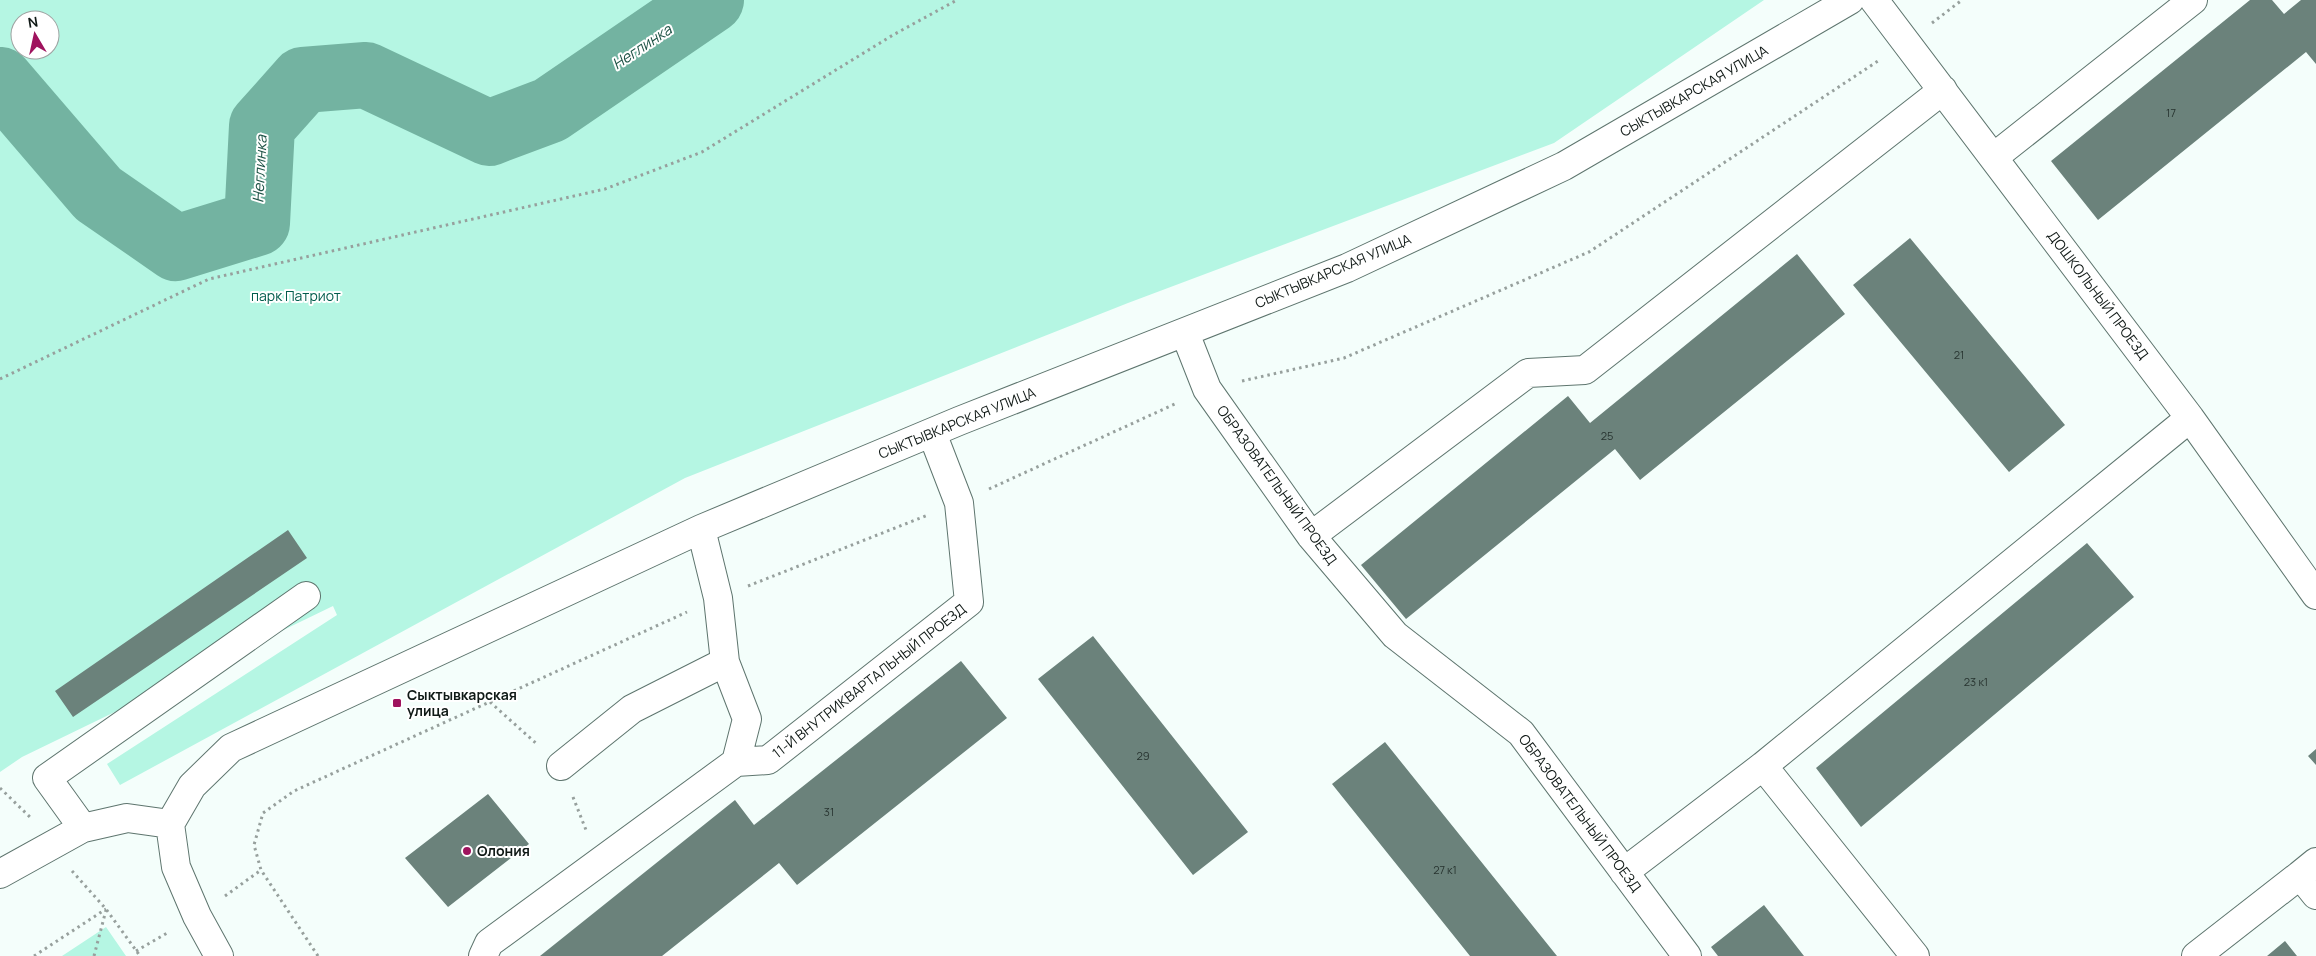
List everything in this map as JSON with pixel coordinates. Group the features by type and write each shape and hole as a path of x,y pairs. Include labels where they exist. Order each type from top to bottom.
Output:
{"street":[{"name":"СЫКТЫВКАРСКАЯ УЛИЦА","path":"170,824 192,786 230,748 700,529 932,433 1347,268 1564,166 1850,0"},
{"name":"ДОШКОЛЬНЫЙ ПРОЕЗД","path":"1874,0 2190,418 2316,595"},
{"path":"1994,157 2193,0"},
{"path":"1311,536 1528,373 1585,370 1943,90"},
{"name":"ОБРАЗОВАТЕЛЬНЫЙ ПРОЕЗД","path":"1185,333 1207,389 1311,536 1395,635 1520,733 1687,956"},
{"path":"1624,872 1763,766 2190,418"},
{"name":"11-Й ВНУТРИКВАРТАЛЬНЫЙ ПРОЕЗД","path":"736,762 768,760 969,602 959,503 932,433"},
{"path":"482,956 488,943 736,762 747,718 725,662 718,598 700,529"},
{"path":"83,828 47,778 306,596"},
{"path":"561,766 632,709 725,662"},
{"path":"1763,766 1915,956"},
{"path":"0,874 83,828 127,818 170,824 176,867 197,916 219,956"},
{"path":"2196,956 2310,877"}],"path":[{"path":"0,379 209,279 605,189 702,152 893,35 957,0"},
{"path":"318,956 261,870 254,845 263,813 294,791 718,598 959,503 1207,389 1344,358 1589,252 1906,43 1962,0"},
{"path":"490,702 561,766 598,863"},
{"path":"34,956 106,909 94,956"},
{"path":"136,951 140,956"}],"green space":[{"name":"парк Патриот","path":"0,0 1764,0 1554,143 1128,303 685,478 120,785 107,764 337,615 333,606 22,757 0,772"},
{"path":"106,927 126,956 62,956"}],"building":[{"path":"2250,0 2272,0 2284,14 2301,0 2316,0 2316,64 2306,52 2098,220 2051,161"},
{"path":"1910,238 2065,425 2009,472 1853,285"},
{"path":"1797,254 1845,314 1640,480 1615,449 1406,619 1361,565 1568,396 1590,423"},
{"path":"288,530 307,558 73,717 55,691"},
{"path":"2087,543 2134,597 1861,827 1816,768"},
{"path":"1093,636 1248,832 1193,875 1038,679"},
{"path":"961,661 1007,718 797,885 779,863 662,956 540,956 735,800 754,825"},
{"path":"1385,742 1557,956 1470,956 1332,784"},
{"path":"2316,749 2316,765 2308,756"},
{"name":"Олония","path":"488,794 529,844 448,907 405,858"},
{"path":"1764,905 1804,956 1718,956 1711,947"},
{"path":"2285,941 2297,956 2267,956"}],"waterway":[{"name":"Неглинка","path":"0,80 98,194 176,248 257,223 262,126 303,80 366,75 489,133 550,110 711,0"}],"place":[{"name":"Сыктывкарская улица","path":"397,703"},
{"name":"Олония","path":"467,851"}]}
